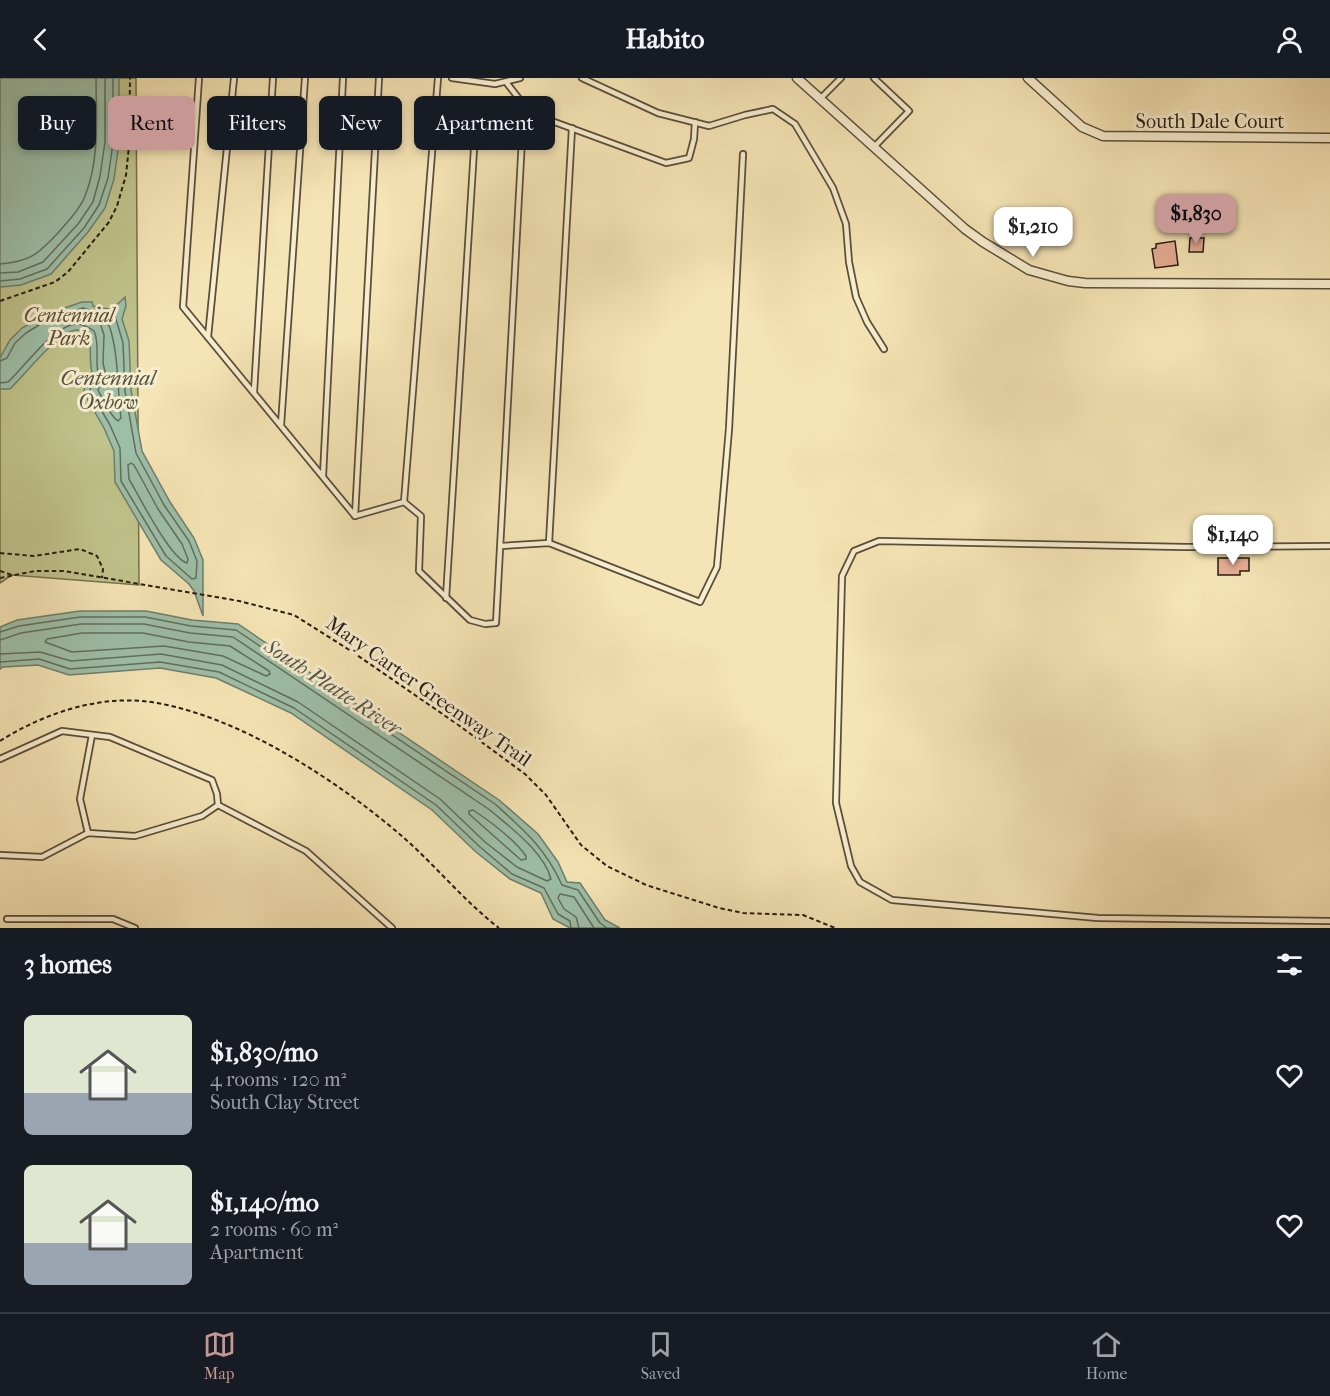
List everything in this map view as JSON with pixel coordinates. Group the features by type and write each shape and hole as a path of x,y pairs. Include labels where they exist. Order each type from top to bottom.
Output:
{"street":[{"path":"798,78 935,202 983,242 1016,264 1047,276 1103,284 1330,284"},
{"name":"South Dale Court","path":"1028,78 1082,127 1103,136 1330,138"}],"lane":[{"path":"199,78 183,307 355,516"},
{"path":"208,337 234,78"},
{"path":"254,392 273,78"},
{"path":"281,425 305,78"},
{"path":"323,476 343,78"},
{"path":"355,516 379,78"},
{"path":"437,96 438,78"},
{"path":"453,78 495,84 520,78"},
{"path":"582,78 658,113 709,126 773,109 795,123 833,188 846,224 855,297 884,349"},
{"path":"821,98 841,78"},
{"path":"874,78 909,111 875,146"},
{"path":"506,82 517,96"},
{"path":"555,123 666,163 689,158 694,139 695,122"},
{"path":"549,543 572,129"},
{"path":"404,502 433,150"},
{"path":"446,598 474,150"},
{"path":"404,502 421,516 419,571 470,620 485,624 496,623 521,150"},
{"path":"501,546 549,543 700,602 717,567 729,429 743,154"},
{"path":"355,516 404,502"},
{"path":"1330,546 1185,547 879,541 854,551 842,576 836,803 851,866 860,882 892,900 1098,918 1330,921"},
{"path":"0,759 62,731 110,736 212,780 218,805"},
{"path":"88,833 80,799 93,735"},
{"path":"0,855 42,857 88,833 135,836 202,816 218,805"},
{"path":"218,805 306,851 392,928"},
{"path":"7,919 113,919 135,928"}],"path":[{"path":"0,301 55,282 68,272 109,222 117,206 126,175 129,146 130,78"},
{"path":"0,553 34,556 81,549 97,556 103,569 102,578"},
{"name":"Mary Carter Greenway Trail","path":"0,578 35,570 64,571 185,591 258,605 294,615 465,729 525,774 546,795 581,845 600,861 625,876 718,908 743,913 803,915 835,928"},
{"path":"0,572 12,575"},
{"path":"0,741 19,729 55,714 113,702 156,703 206,716 300,762 373,812 427,858 499,928"}],"green space":[{"name":"Centennial Park","path":"0,78 136,78 136,96 108,96 108,150 136,150 139,585 12,575 0,583"}],"water":[{"path":"0,78 119,78 119,96 108,96 108,150 118,150 114,179 105,208 88,232 51,274 21,285 0,287"},
{"name":"Centennial Oxbow","path":"125,297 126,306 122,319 129,341 131,390 142,451 170,502 194,538 203,560 203,616 194,591 161,560 115,482 114,451 84,393 85,380 92,372 90,335 77,330 61,337 10,389 0,389 0,358 10,340 22,328 47,314 82,302 92,302 93,306 108,309 114,307"},
{"path":"80,611 146,611 192,620 238,624 499,800 538,834 558,862 567,882 580,883 605,920 620,928 570,928 553,919 541,893 510,879 476,852 432,810 291,713 216,678 160,668 69,675 38,665 0,669 0,627 17,620"}],"building":[{"path":"1190,238 1204,238 1203,252 1189,252"},
{"path":"1175,241 1178,265 1155,268 1152,249 1156,248 1156,244"},
{"path":"1218,558 1249,558 1249,571 1240,571 1240,575 1218,575"}],"water label":[{"name":"South Platte River","path":"333,687"}]}
